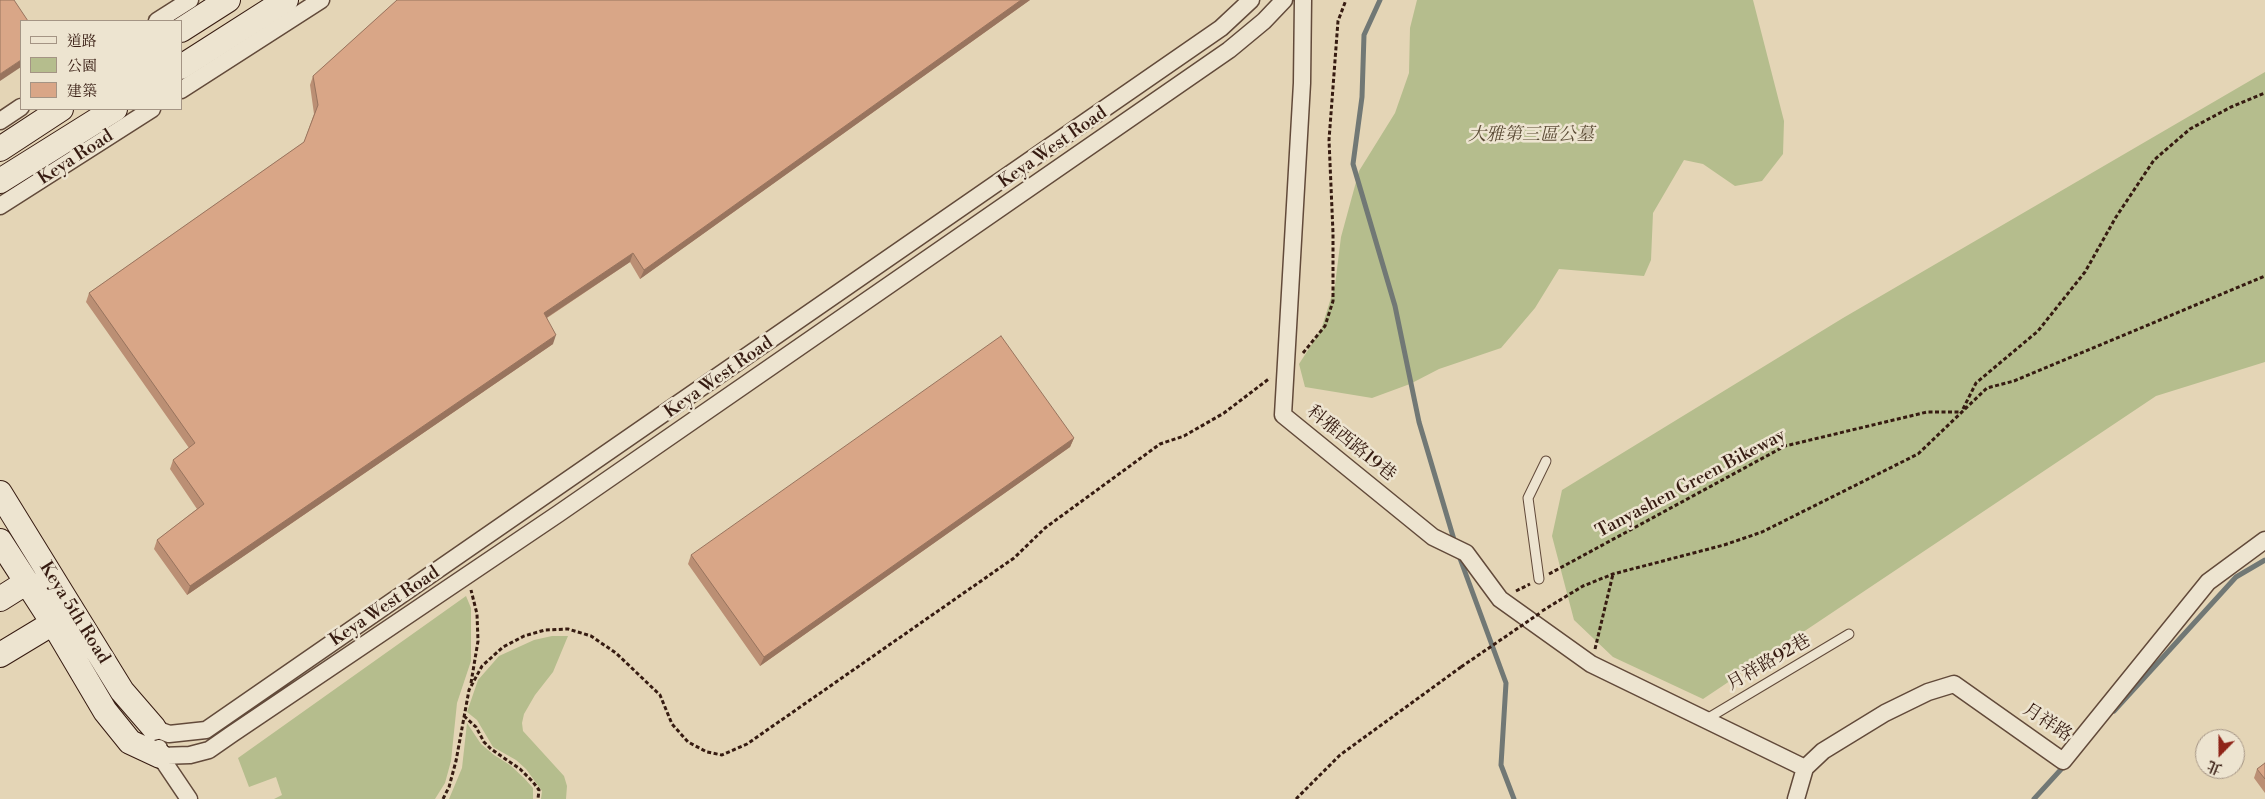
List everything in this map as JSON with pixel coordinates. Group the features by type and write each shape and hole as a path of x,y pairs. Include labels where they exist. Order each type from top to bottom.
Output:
{"street":[{"path":"159,20 190,0"},
{"path":"182,29 228,0"},
{"path":"182,65 286,0"},
{"path":"182,89 321,0"},
{"name":"Keya West Road","path":"154,728 169,734 206,730 1221,28 1251,0"},
{"name":"Keya West Road","path":"160,756 190,755 209,750 466,576 1229,50 1284,0"},
{"name":"科雅西路19巷","path":"1303,0 1302,83 1283,414 1433,537 1466,553 1500,599 1591,664 1705,720"},
{"path":"0,121 20,108"},
{"path":"0,149 59,110"},
{"name":"Keya Road","path":"0,181 112,110"},
{"name":"Keya Road","path":"0,206 150,110"},
{"name":"Keya 5th Road","path":"0,493 122,691 154,728"},
{"name":"月祥路","path":"1805,768 1823,751 1885,712 1928,692 1954,684 2063,761 2208,582 2265,540"},
{"name":"Keya 5th Road","path":"0,541 105,711 130,742 160,756"},
{"path":"0,599 27,582"},
{"path":"0,655 52,623"},
{"path":"1705,720 1805,768 1796,799"},
{"path":"154,728 160,756 190,799"}],"lane":[{"path":"1539,579 1528,498 1546,461"},
{"name":"月祥路92巷","path":"1705,720 1850,634"}],"path":[{"path":"470,687 482,666 503,647 524,636 545,630 568,629 591,636 616,653 660,695 672,724 688,742 707,752 722,755 747,744 1014,558 1045,528 1160,444 1184,436 1224,413 1265,380 1286,368 1303,354 1325,326 1333,301 1330,140 1338,21 1346,0"},
{"path":"1962,412 1976,383 2038,330 2085,272 2116,217 2154,160 2190,129 2231,107 2265,93"},
{"path":"1296,799 1340,755 1461,667 1583,586 1613,574 1724,545 1762,532 1918,454 1987,388 2014,381 2265,276"},
{"name":"Tanyashen Green Bikeway","path":"1500,599 1700,494 1785,446 1927,412 1962,412"},
{"path":"1591,664 1613,574"},
{"path":"443,799 450,787 476,658 478,626 475,603 466,576"},
{"path":"464,716 476,727 484,742 520,768 533,782 539,790 538,799"}],"green space":[{"name":"大雅第三區公墓","path":"1417,0 1753,0 1784,121 1783,154 1762,181 1735,186 1703,164 1684,160 1653,213 1651,260 1644,276 1559,269 1535,308 1501,348 1439,369 1410,384 1372,398 1305,387 1299,364 1321,330 1335,285 1341,237 1359,171 1395,113 1409,73 1410,28"},
{"path":"2265,72 2265,362 2156,396 1703,699 1613,657 1574,620 1552,536 1562,490 1843,318"},
{"path":"466,596 471,608 471,661 457,703 451,761 445,783 435,799 274,799 282,795 276,777 249,787 238,758"},
{"path":"552,636 568,636 553,672 535,695 524,714 522,723 523,731 564,776 567,786 566,799 541,799 542,791 526,769 516,760 493,747 477,720 467,712 478,680 499,656 534,640"},
{"path":"467,723 481,744 510,765 533,788 533,799 449,799 462,768"}],"building":[{"path":"0,0 14,0 27,20 20,20 20,61 0,74"},
{"path":"397,0 1021,0 644,270 633,253 544,313 556,335 190,586 157,540 204,504 173,460 195,443 89,293 304,142 318,105 313,76"},
{"path":"1001,336 1074,438 764,657 691,555"},
{"path":"2265,763 2265,779 2257,769"}],"waterway":[{"path":"1380,0 1364,35 1362,97 1353,164 1395,306 1419,422 1455,543"},
{"path":"1458,553 1506,683 1501,765 1514,799"},
{"path":"2114,711 2236,577 2265,560"},
{"path":"2034,799 2065,765"}]}
